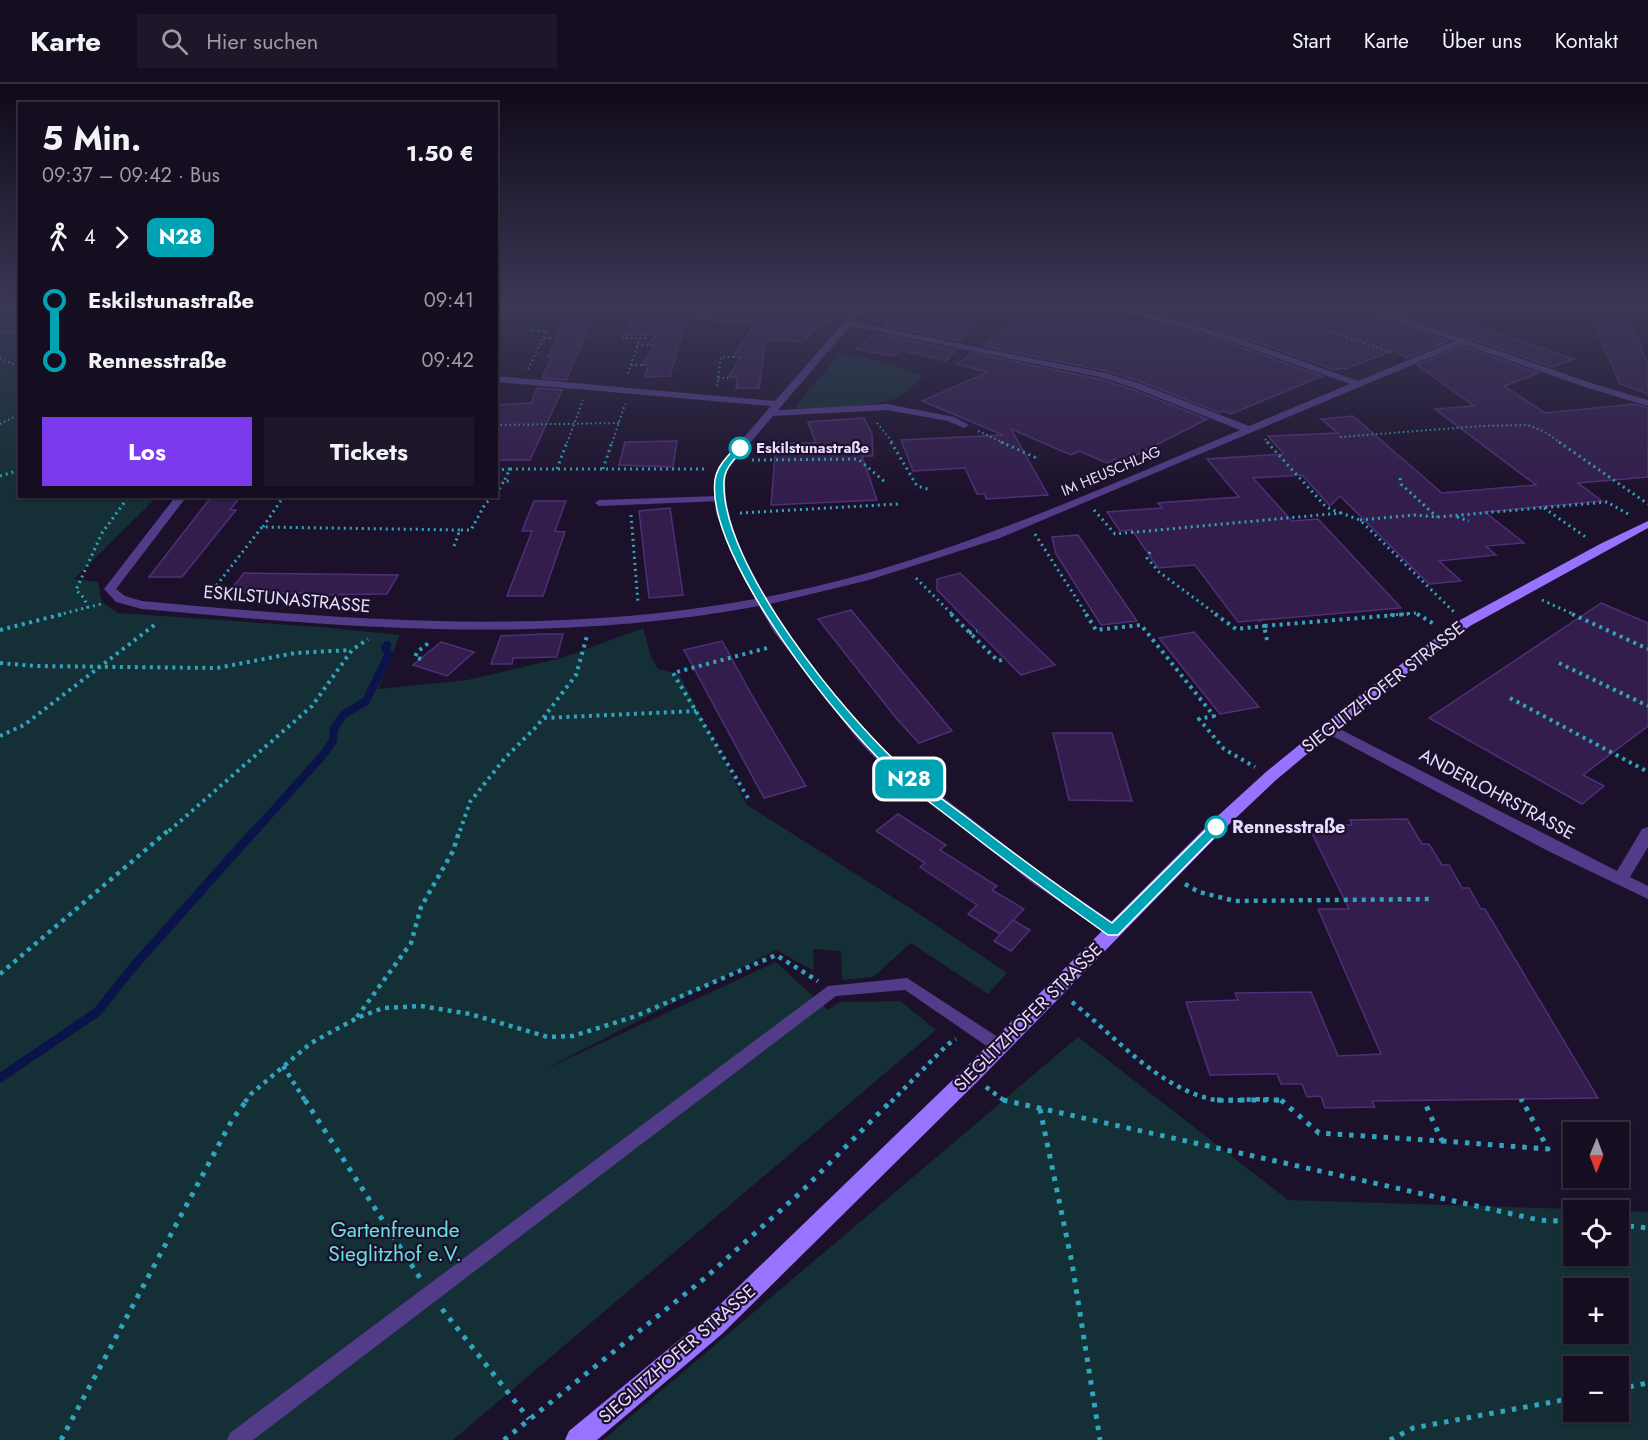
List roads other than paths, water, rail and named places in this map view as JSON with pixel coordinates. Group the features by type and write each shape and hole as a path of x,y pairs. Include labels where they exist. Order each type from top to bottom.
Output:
{"main road":[{"name":"SIEGLITZHOFER STRASSE","path":"578,1440 714,1326 972,1075 1168,875 1271,776 1328,728 1450,633 1604,546 1647,525"}],"street":[{"path":"809,368 725,465 719,481 722,514 739,557 762,601 789,642 863,737 887,761 1038,879 1113,931"},
{"path":"1069,368 1134,385 1247,429"},
{"path":"1315,368 1359,384"},
{"name":"IM HEUSCHLAG","path":"762,601 905,567 1024,524 1396,368"},
{"path":"1540,368 1648,403"},
{"path":"498,379 778,404"},
{"path":"770,413 887,407 951,419 964,425"},
{"name":"ESKILSTUNASTRASSE","path":"180,498 117,579 111,589 115,597 124,602 178,608 389,625 535,627 644,619 762,601"},
{"name":"ANDERLOHRSTRASSE","path":"1328,728 1648,893"},
{"path":"1620,880 1648,832"}],"lane":[{"path":"599,503 720,499"},
{"path":"237,1440 833,990 907,984 972,1030 999,1046"}],"waterway":[{"path":"255,831 323,755 333,741 334,729 343,715 366,701 389,654 385,648 387,645"},
{"path":"0,1078 97,1012 133,967 256,829"}],"place":[{"name":"Eskilstunastraße","path":"740,448"},
{"name":"Rennesstraße","path":"1216,827"}],"park label":[{"name":"Gartenfreunde Sieglitzhof e.V.","path":"395,1242"}]}
